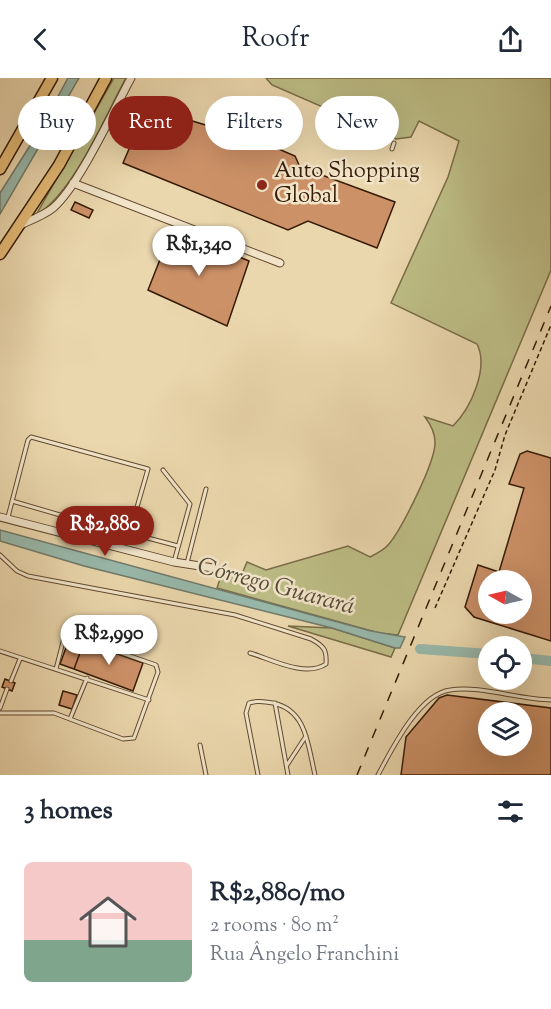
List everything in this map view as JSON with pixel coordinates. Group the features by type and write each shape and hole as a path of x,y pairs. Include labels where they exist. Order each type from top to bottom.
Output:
{"highway":[{"path":"0,169 52,78"},
{"path":"0,254 59,165 106,78"}],"street":[{"path":"20,225 52,209 73,183 131,78"},
{"path":"73,183 280,263"},
{"path":"4,518 174,562 213,568"}],"lane":[{"path":"4,518 12,501 28,440 32,437 147,469 129,535 12,501"},
{"path":"163,470 190,504 174,562"},
{"path":"187,565 206,489"},
{"path":"144,537 178,546"},
{"path":"0,555 17,571 28,576 235,615 311,639 323,646 327,653 326,664 319,669 307,669 250,652"},
{"path":"0,713 54,713 123,739 131,739 137,734 158,672 156,665 70,635 64,638 56,669"},
{"path":"0,651 149,700"},
{"path":"11,681 20,659"},
{"path":"70,719 87,678"},
{"path":"0,708 7,689"},
{"path":"378,775 417,712 440,692 463,690 551,700"},
{"path":"258,775 247,708 254,701 274,703 295,713 306,736 315,775"},
{"path":"274,703 288,775"},
{"path":"286,766 306,736"},
{"path":"200,746 206,775"}],"path":[{"path":"435,608 495,470 505,435 551,325"}],"green space":[{"path":"114,78 126,78 117,96 108,96 108,113 96,136 96,110"},
{"path":"266,78 551,78 551,270 398,635 379,633 217,588 220,579 225,574 241,576 247,562 266,570 348,546 370,557 382,550 389,544 402,524 430,464 435,438 425,417 453,426 472,398 481,364 477,344 391,303 448,177 459,141 419,121 411,137 399,139 399,96 315,96 315,104 303,98 303,96 297,96 272,85"},
{"path":"73,150 89,150 63,190 50,205 36,215"},
{"path":"288,626 332,628 395,648 391,657"}],"shaded area":[{"path":"68,78 79,78 69,96 58,96"},
{"path":"27,150 37,150 0,214 0,193"},
{"path":"0,530 371,631 405,637 400,648 395,648 332,628 84,566 0,541"}],"building":[{"name":"Auto Shopping Global","path":"193,121 205,125 205,150 281,150 295,156 300,167 395,202 377,248 308,221 288,230 123,163 129,150 193,150"},
{"path":"75,202 93,210 89,218 71,210"},
{"path":"172,229 249,261 227,326 148,290"},
{"path":"527,451 551,458 551,641 496,624 532,624 532,570 500,570 524,488 509,484 520,454"},
{"path":"478,565 493,570 478,570 478,618 465,607"},
{"path":"70,637 84,642 74,669 60,664"},
{"path":"84,642 143,663 133,691 74,669"},
{"path":"5,679 15,683 12,691 2,687"},
{"path":"63,691 77,695 72,709 59,705"},
{"path":"447,695 503,702 478,702 478,756 532,756 532,706 551,708 551,775 401,775 406,737 439,698"}],"waterway":[{"name":"Córrego Guarará","path":"420,649 478,653"},
{"name":"Córrego Guarará","path":"532,659 551,661"}],"railway":[{"path":"357,775 551,306"}],"place":[{"name":"Auto Shopping Global","path":"262,185"}]}
